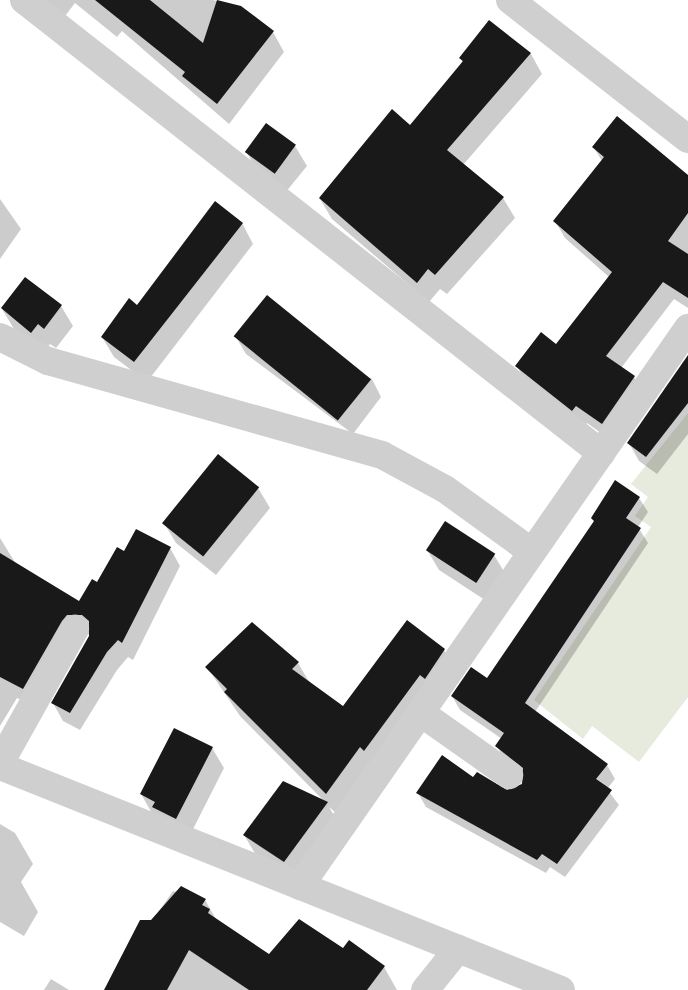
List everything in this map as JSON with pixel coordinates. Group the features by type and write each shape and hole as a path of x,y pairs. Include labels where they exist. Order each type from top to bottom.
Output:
{"street":[{"path":"24,0 601,453"},
{"path":"510,0 688,139"},
{"path":"300,886 688,328"},
{"path":"0,337 48,361 382,455 445,489 532,552"},
{"path":"75,629 0,764 561,990"},
{"path":"422,713 508,775"},
{"path":"426,990 458,949"}],"shaded area":[{"path":"688,413 688,697 639,762 592,726 583,739 534,700 651,527 635,516 648,497 631,484"}],"building":[{"path":"95,0 150,0 203,43 217,0 241,6 274,31 217,104 182,76 185,72"},
{"path":"489,20 531,53 447,150 504,197 435,275 428,269 417,283 319,198 392,109 410,125 463,61 459,58"},
{"path":"617,116 688,175 688,213 668,241 688,254 688,298 663,282 606,356 635,376 602,424 576,406 572,411 515,366 541,332 556,344 612,272 553,221 604,157 592,147"},
{"path":"266,123 296,145 275,174 245,152"},
{"path":"215,201 243,223 134,362 101,337 129,298 137,305"},
{"path":"25,277 62,305 44,329 38,324 31,333 1,308"},
{"path":"267,295 371,379 338,421 234,336"},
{"path":"688,355 688,403 646,457 627,443"},
{"path":"218,454 259,487 203,557 162,523"},
{"path":"615,480 640,497 626,518 641,528 525,703 608,764 596,779 612,790 557,864 542,854 537,860 416,793 442,755 473,777 477,772 507,790 522,784 523,768 495,746 504,733 451,696 471,667 487,678 594,521 591,518"},
{"path":"445,521 495,554 476,583 426,550"},
{"path":"136,529 171,547 122,643 118,640 107,652 70,713 51,703 89,636 89,621 82,615 67,615 62,621 23,689 0,677 0,553 79,601 92,579 97,582 117,547 124,551"},
{"path":"407,620 445,649 425,679 420,675 364,751 360,747 326,794 224,692 227,689 205,667 252,622 299,662 292,669 343,706"},
{"path":"174,728 213,747 176,819 152,807 155,802 140,794"},
{"path":"283,781 328,802 284,862 243,835"},
{"path":"181,886 206,899 202,905 210,909 208,913 269,954 299,919 343,948 349,940 385,966 367,990 249,990 189,950 167,990 104,990 140,920 151,920"}]}
